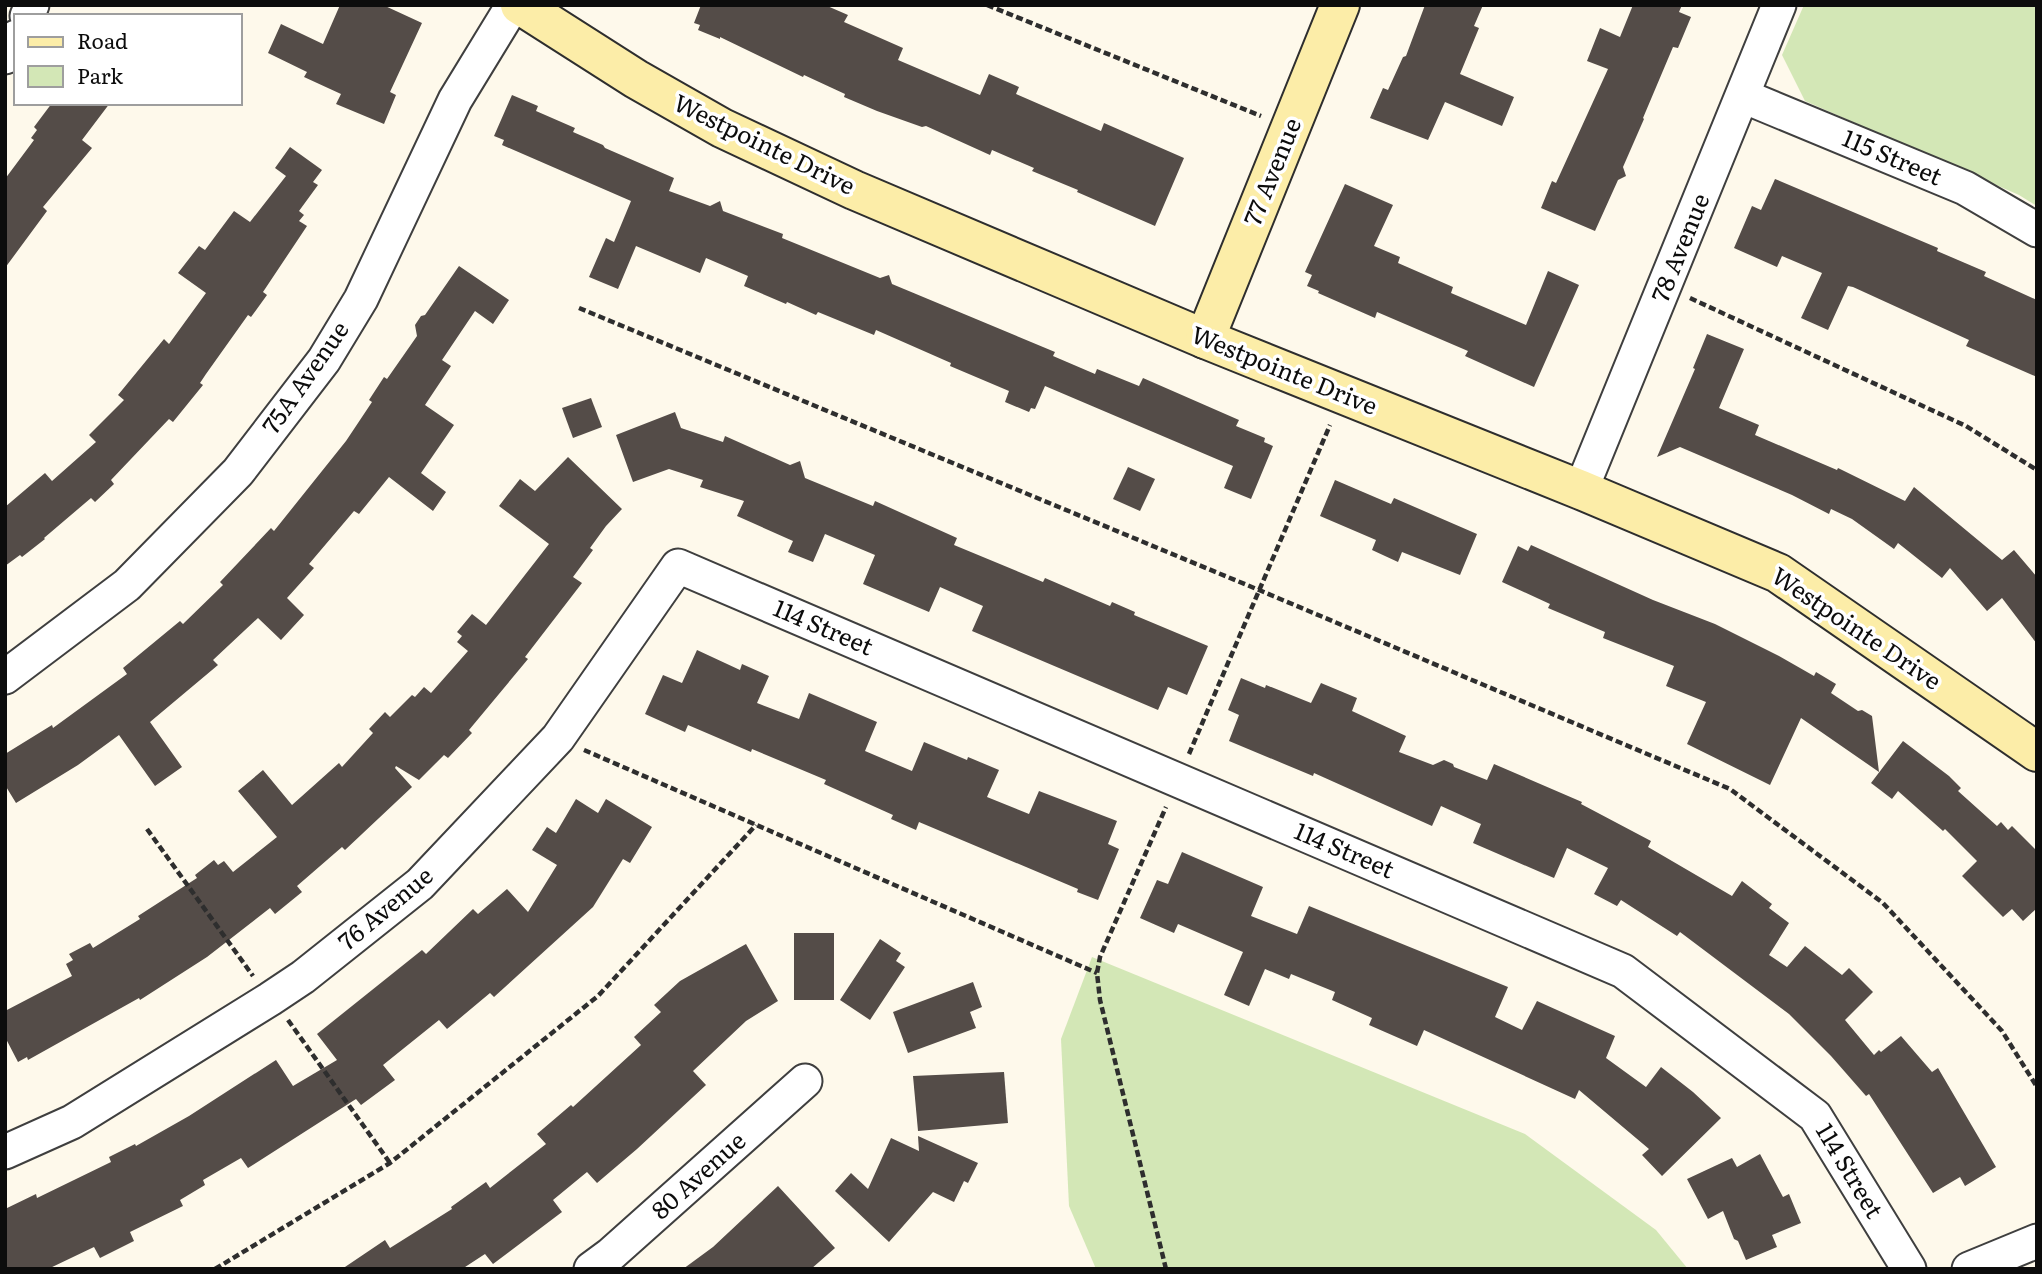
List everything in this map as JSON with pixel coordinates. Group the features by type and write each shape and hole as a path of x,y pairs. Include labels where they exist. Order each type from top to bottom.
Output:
{"street":[{"name":"75A Avenue","path":"5,677 127,586 238,472 324,360 361,299 455,100 513,5"},
{"name":"Westpointe Drive","path":"520,5 636,79 722,128 854,190 1205,339 1581,490 1779,573 2037,752"},
{"name":"77 Avenue","path":"1205,339 1340,5"},
{"name":"78 Avenue","path":"1581,490 1779,5"},
{"path":"5,58 14,41"},
{"name":"115 Street","path":"1743,96 1965,188 2037,230"},
{"name":"114 Street","path":"678,566 1623,971 1815,1116 1909,1269"},
{"name":"76 Avenue","path":"5,1152 72,1122 277,1007 303,978 429,874 558,738 678,566"},
{"name":"80 Avenue","path":"606,1264 805,1081"},
{"path":"1969,1269 2037,1241"}],"path":[{"path":"987,5 1250,112 1292,125"},
{"path":"1664,289 1694,299 1966,426 2037,470"},
{"path":"579,308 1730,789 1884,903 2002,1031 2037,1087"},
{"path":"1166,1269 1100,1000 1097,973 1100,957 1343,395"},
{"path":"577,747 1097,973"},
{"path":"215,1269 390,1163 598,996 756,825"},
{"path":"147,829 390,1163"}],"green space":[{"path":"1804,5 2037,5 2037,206 2019,195 1805,101 1782,55"},
{"path":"1092,957 1525,1134 1656,1230 1688,1269 1096,1269 1069,1206 1061,1039"}],"building":[{"path":"340,5 383,5 422,23 390,92 396,95 384,124 336,104 341,94 304,77 307,72 268,53 281,24 323,44"},
{"path":"701,5 825,5 848,15 844,22 903,48 898,60 980,95 989,74 1019,87 1016,94 1101,131 1104,123 1184,158 1155,226 1032,171 1034,168 992,150 990,155 926,126 922,127 877,111 804,75 803,77 720,37 698,30 700,25 694,23"},
{"path":"1425,5 1483,5 1474,26 1479,28 1460,74 1514,97 1502,126 1445,102 1428,140 1370,118 1383,88 1388,90 1403,57 1406,56"},
{"path":"1633,5 1682,5 1679,12 1691,17 1678,48 1673,47 1643,118 1623,167 1626,176 1618,180 1595,231 1541,208 1552,181 1556,183 1608,69 1587,61 1600,28 1620,37"},
{"path":"512,95 538,106 536,111 575,128 573,132 674,178 669,191 710,206 720,201 723,211 783,234 782,238 880,278 889,275 892,284 1055,352 1053,356 1095,374 1097,369 1139,386 1143,378 1239,420 1236,426 1265,438 1264,442 1273,446 1251,499 1224,488 1233,466 1045,386 1035,409 1031,408 1029,412 1005,402 1009,391 950,366 951,363 876,330 874,335 744,286 748,276 706,258 700,273 636,246 618,289 589,277 606,238 614,242 631,201 502,145 504,140 494,136"},
{"path":"50,105 108,105 82,140 92,148 43,207 47,211 5,268 5,179 34,140 31,138 37,130 34,127"},
{"path":"290,147 322,170 313,182 318,185 299,211 304,215 299,221 307,226 263,292 267,295 251,317 248,315 206,374 200,383 203,385 173,422 169,419 111,480 114,484 95,502 91,498 22,557 20,555 5,566 5,507 45,473 52,481 96,442 89,435 124,400 118,395 164,339 169,344 206,293 178,273 199,246 205,250 234,211 250,222 286,176 275,168"},
{"path":"1775,179 1938,248 1937,251 1986,272 1984,276 2037,300 2037,377 1966,346 1969,340 1853,287 1848,286 1828,330 1801,318 1822,273 1782,256 1777,267 1734,248 1752,206 1761,210"},
{"path":"1345,184 1393,205 1374,246 1400,257 1398,263 1453,287 1451,293 1526,325 1548,271 1579,285 1534,387 1465,356 1468,351 1377,312 1375,318 1307,286 1312,275 1305,272"},
{"path":"459,266 509,300 493,324 475,311 442,360 451,366 425,405 454,425 421,473 446,492 433,511 389,477 359,514 354,511 309,564 314,568 287,598 304,615 281,640 258,618 213,660 218,665 150,722 182,767 155,786 119,735 78,765 16,803 5,785 5,754 52,725 53,728 127,674 123,668 180,621 183,624 223,585 220,582 271,528 274,531 346,441 372,402 369,400 384,377 387,379 417,336 415,325"},
{"path":"1707,334 1744,349 1719,408 1759,425 1755,435 1837,470 1838,468 1905,501 1914,487 2002,560 2014,550 2037,577 2037,644 2002,598 1987,611 1950,568 1942,578 1898,543 1894,549 1852,519 1831,509 1829,514 1792,495 1680,447 1657,457"},
{"path":"591,398 602,427 573,438 562,408"},
{"path":"675,412 681,428 723,442 725,436 790,465 800,461 805,478 873,506 875,501 957,538 954,545 1043,582 1045,578 1110,606 1112,602 1135,612 1134,615 1208,646 1187,695 1168,687 1158,710 972,631 983,606 940,587 929,612 863,584 875,555 825,534 813,562 788,552 793,541 737,516 744,501 700,487 703,480 669,469 633,482 616,435"},
{"path":"568,457 622,509 590,548 593,550 573,577 582,583 525,657 528,659 469,730 472,733 448,758 444,755 419,780 396,766 412,787 345,850 342,847 297,886 302,892 275,914 270,908 207,957 140,1000 139,998 28,1060 27,1057 18,1062 5,1037 5,1011 72,976 66,964 73,960 69,954 90,943 93,948 140,919 138,916 197,878 195,875 214,860 218,865 224,861 233,872 277,837 238,791 263,770 292,805 339,763 342,767 373,733 369,729 385,712 390,717 424,687 431,693 468,651 457,642 462,636 457,632 472,614 486,625 549,544 499,506 520,479 535,491"},
{"path":"1128,467 1155,479 1140,511 1113,499"},
{"path":"1335,480 1391,504 1394,498 1477,534 1460,575 1402,552 1398,562 1372,550 1376,540 1320,516"},
{"path":"1531,545 1653,600 1715,624 1814,676 1816,672 1836,684 1831,693 1858,711 1862,710 1872,716 1879,772 1801,718 1770,785 1687,744 1706,702 1666,686 1674,666 1603,638 1605,632 1548,608 1550,604 1502,582 1518,546 1528,551"},
{"path":"697,650 740,670 742,664 769,676 757,703 799,719 809,693 877,722 865,751 912,771 924,742 999,770 987,797 1029,814 1039,791 1117,821 1108,844 1119,849 1098,900 919,822 916,830 891,819 893,815 824,784 826,780 752,749 751,752 688,725 685,732 645,714 663,675 682,683"},
{"path":"1241,678 1311,703 1321,683 1357,698 1352,711 1406,736 1399,752 1433,765 1444,760 1454,767 1487,780 1494,764 1582,802 1581,804 1651,841 1648,847 1732,896 1742,881 1772,904 1769,908 1789,923 1769,955 1787,967 1805,946 1842,975 1849,968 1873,992 1845,1020 1874,1055 1901,1036 1932,1072 1938,1068 1996,1167 1965,1186 1960,1177 1933,1193 1869,1094 1866,1096 1789,1014 1680,932 1677,936 1621,900 1617,906 1594,894 1608,868 1567,848 1554,878 1473,843 1481,824 1441,806 1432,826 1314,773 1313,776 1229,741 1239,715 1228,710"},
{"path":"1903,741 1949,776 1961,788 1958,791 1997,826 2001,822 2008,830 2012,826 2037,851 2037,908 2023,921 2012,909 2003,917 1962,876 1977,861 1945,829 1943,831 1898,791 1892,799 1871,783"},
{"path":"576,799 598,813 606,799 652,827 630,863 623,859 593,907 494,997 490,993 447,1029 439,1020 383,1065 395,1080 361,1105 356,1099 248,1168 241,1158 203,1180 205,1185 180,1200 183,1206 130,1232 134,1241 100,1258 94,1247 48,1269 5,1269 5,1209 36,1194 37,1198 111,1162 109,1157 135,1144 136,1146 189,1116 276,1060 293,1086 337,1060 317,1034 422,950 426,954 473,909 478,914 507,889 528,912 557,865 532,850 547,827 556,833"},
{"path":"1182,852 1263,887 1251,916 1297,934 1309,906 1508,987 1495,1017 1522,1030 1537,1001 1615,1036 1606,1058 1646,1087 1661,1067 1721,1118 1662,1176 1642,1155 1649,1149 1579,1090 1575,1099 1424,1030 1417,1046 1369,1025 1372,1018 1332,1000 1335,992 1291,974 1289,979 1265,969 1249,1006 1224,995 1243,952 1178,924 1174,933 1140,918 1157,880 1168,884"},
{"path":"794,933 834,933 834,1000 794,1000"},
{"path":"880,939 901,953 896,961 905,967 870,1020 840,1000"},
{"path":"746,944 778,1001 746,1021 693,1071 706,1085 637,1149 597,1183 587,1172 553,1200 562,1212 493,1264 485,1254 462,1269 342,1269 385,1240 390,1248 452,1209 451,1207 486,1182 490,1188 546,1144 537,1134 571,1105 573,1107 641,1045 634,1037 661,1012 654,1005 680,981"},
{"path":"973,982 982,1007 970,1012 976,1028 908,1053 893,1012"},
{"path":"1004,1072 1008,1123 918,1131 913,1076"},
{"path":"918,1136 978,1163 968,1183 964,1181 954,1202 933,1192 889,1242 835,1191 851,1173 868,1189 891,1138 919,1151"},
{"path":"1760,1154 1783,1197 1789,1194 1801,1223 1772,1235 1777,1247 1746,1260 1723,1211 1708,1219 1687,1179 1732,1158 1737,1167"},
{"path":"778,1186 835,1248 811,1269 683,1269 713,1247"}]}
